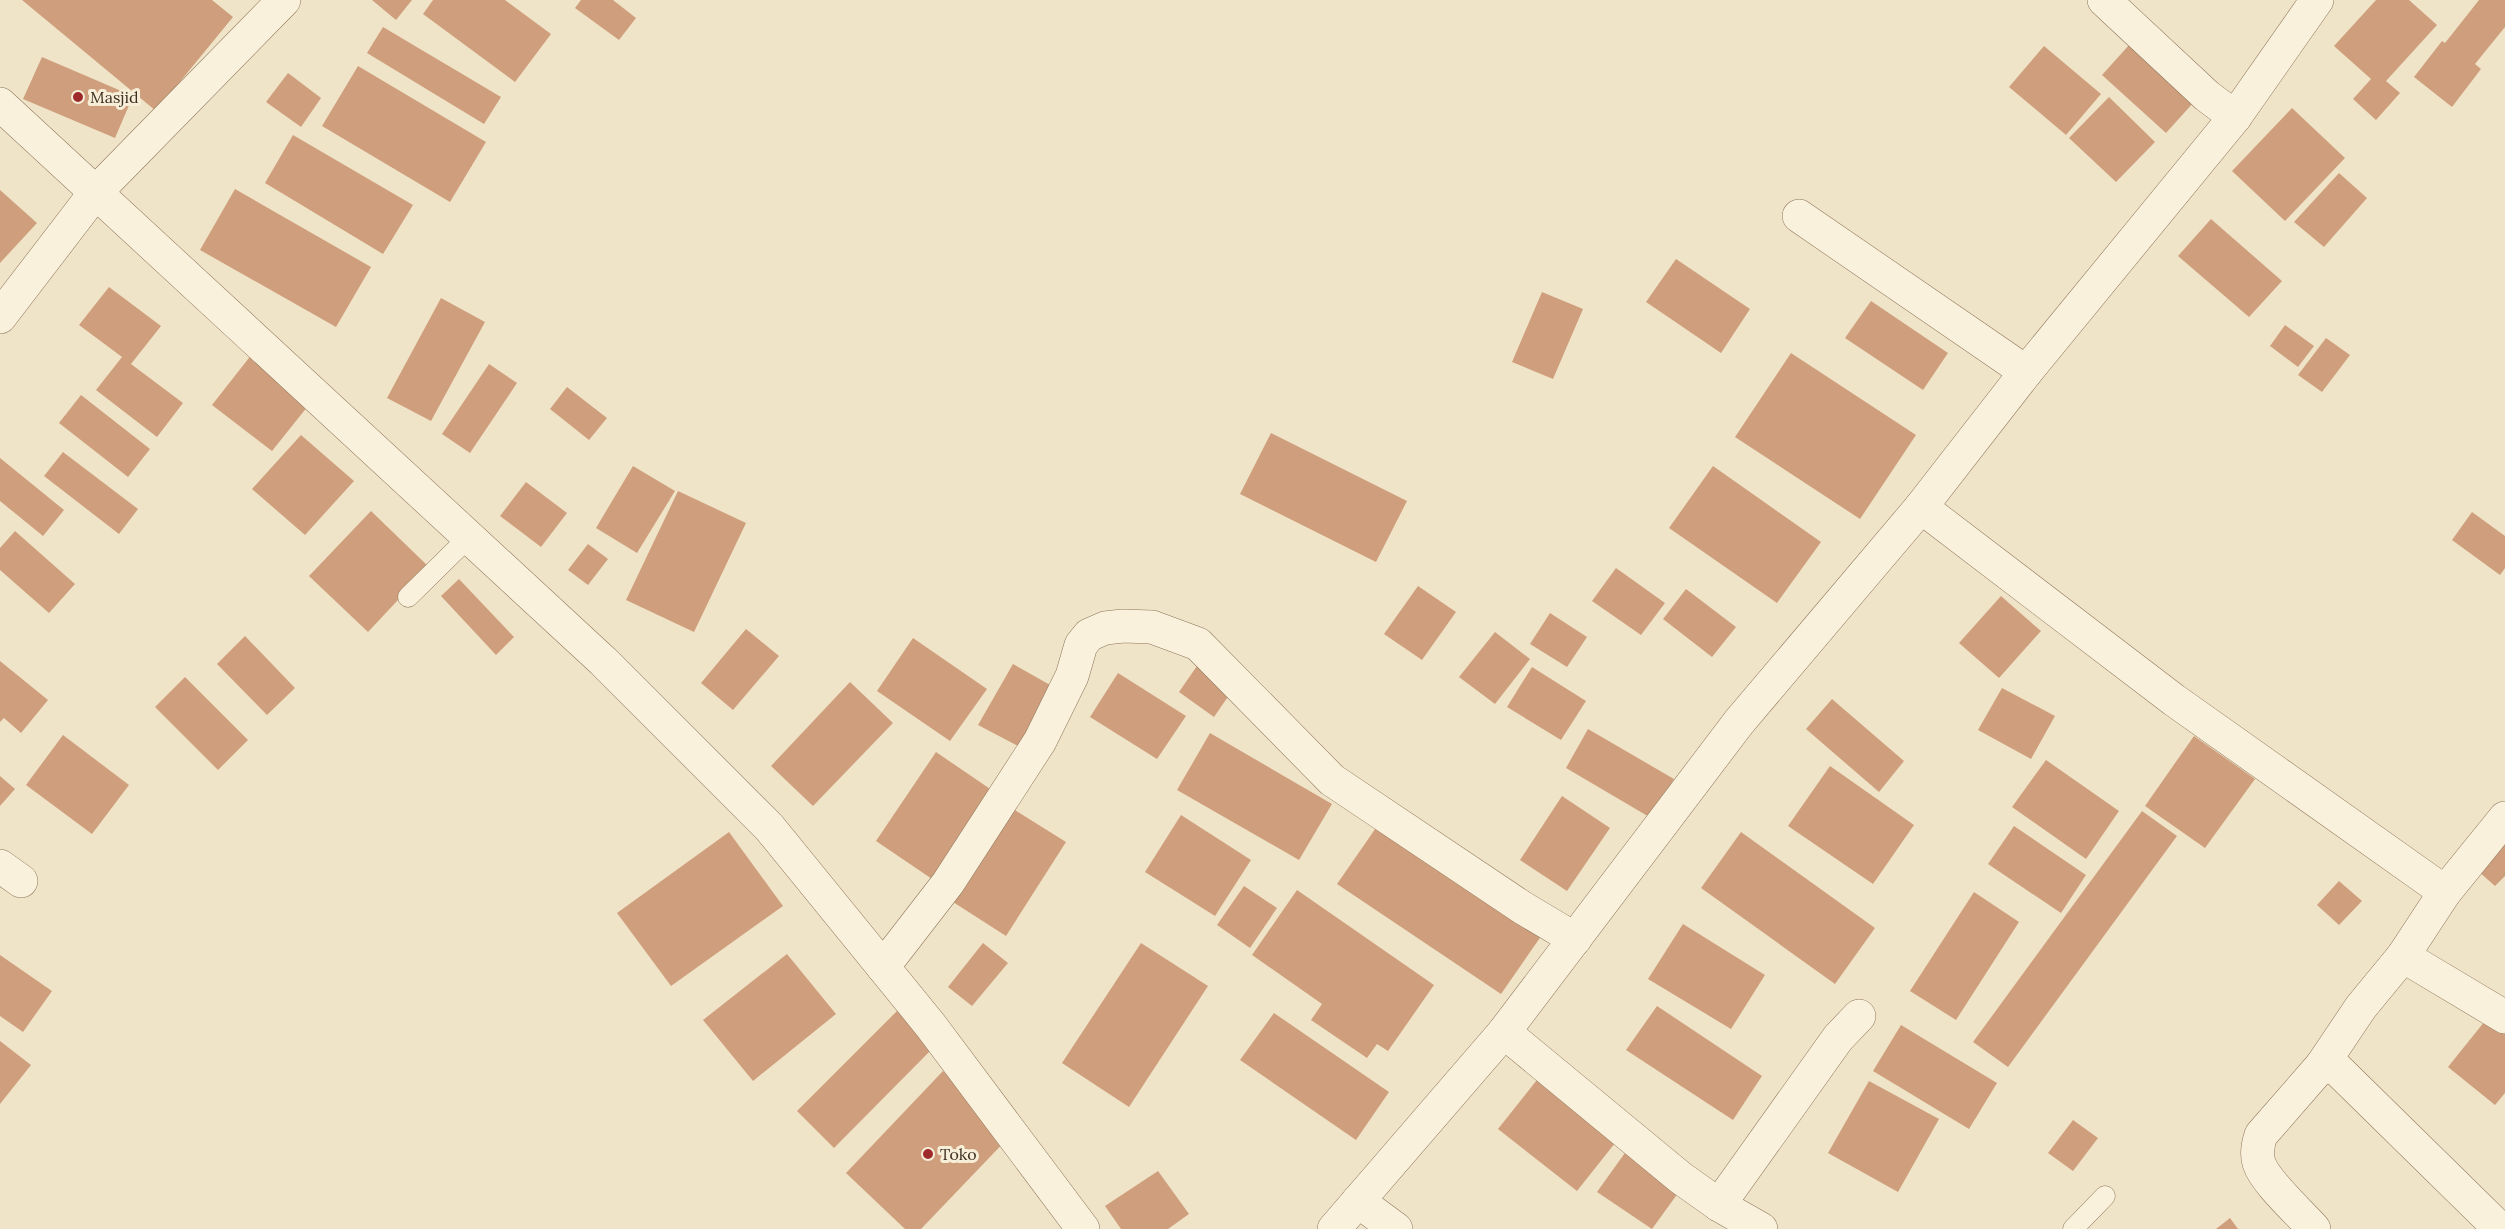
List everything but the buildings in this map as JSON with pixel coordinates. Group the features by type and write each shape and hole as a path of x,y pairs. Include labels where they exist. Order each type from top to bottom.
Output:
{"street":[{"path":"0,317 95,193 284,0"},
{"path":"2104,0 2207,96 2235,117"},
{"path":"1334,1229 1504,1032 1739,722 1921,507 2026,372 2235,117 2317,0"},
{"path":"0,104 603,661 769,827 931,1026 1083,1229"},
{"path":"1799,216 2026,372"},
{"path":"1921,507 2174,700 2445,892"},
{"path":"883,967 948,883 1040,741 1072,676 1082,645 1089,635 1105,628 1123,626 1152,627 1198,644 1332,780 1523,908 1575,939"},
{"path":"2314,1229 2263,1173 2258,1161 2257,1150 2261,1135 2322,1065 2361,1007 2403,956 2445,892 2505,818"},
{"path":"2403,956 2505,1017"},
{"path":"1719,1205 1838,1038 1859,1016"},
{"path":"1504,1032 1634,1140 1719,1205 1761,1229"},
{"path":"2322,1065 2337,1069 2500,1229"},
{"path":"1358,1201 1396,1229"}],"lane":[{"path":"408,597 469,537"},
{"path":"2073,1229 2105,1196"}],"place":[{"name":"Masjid","path":"78,97"},
{"name":"Toko","path":"928,1154"}]}
